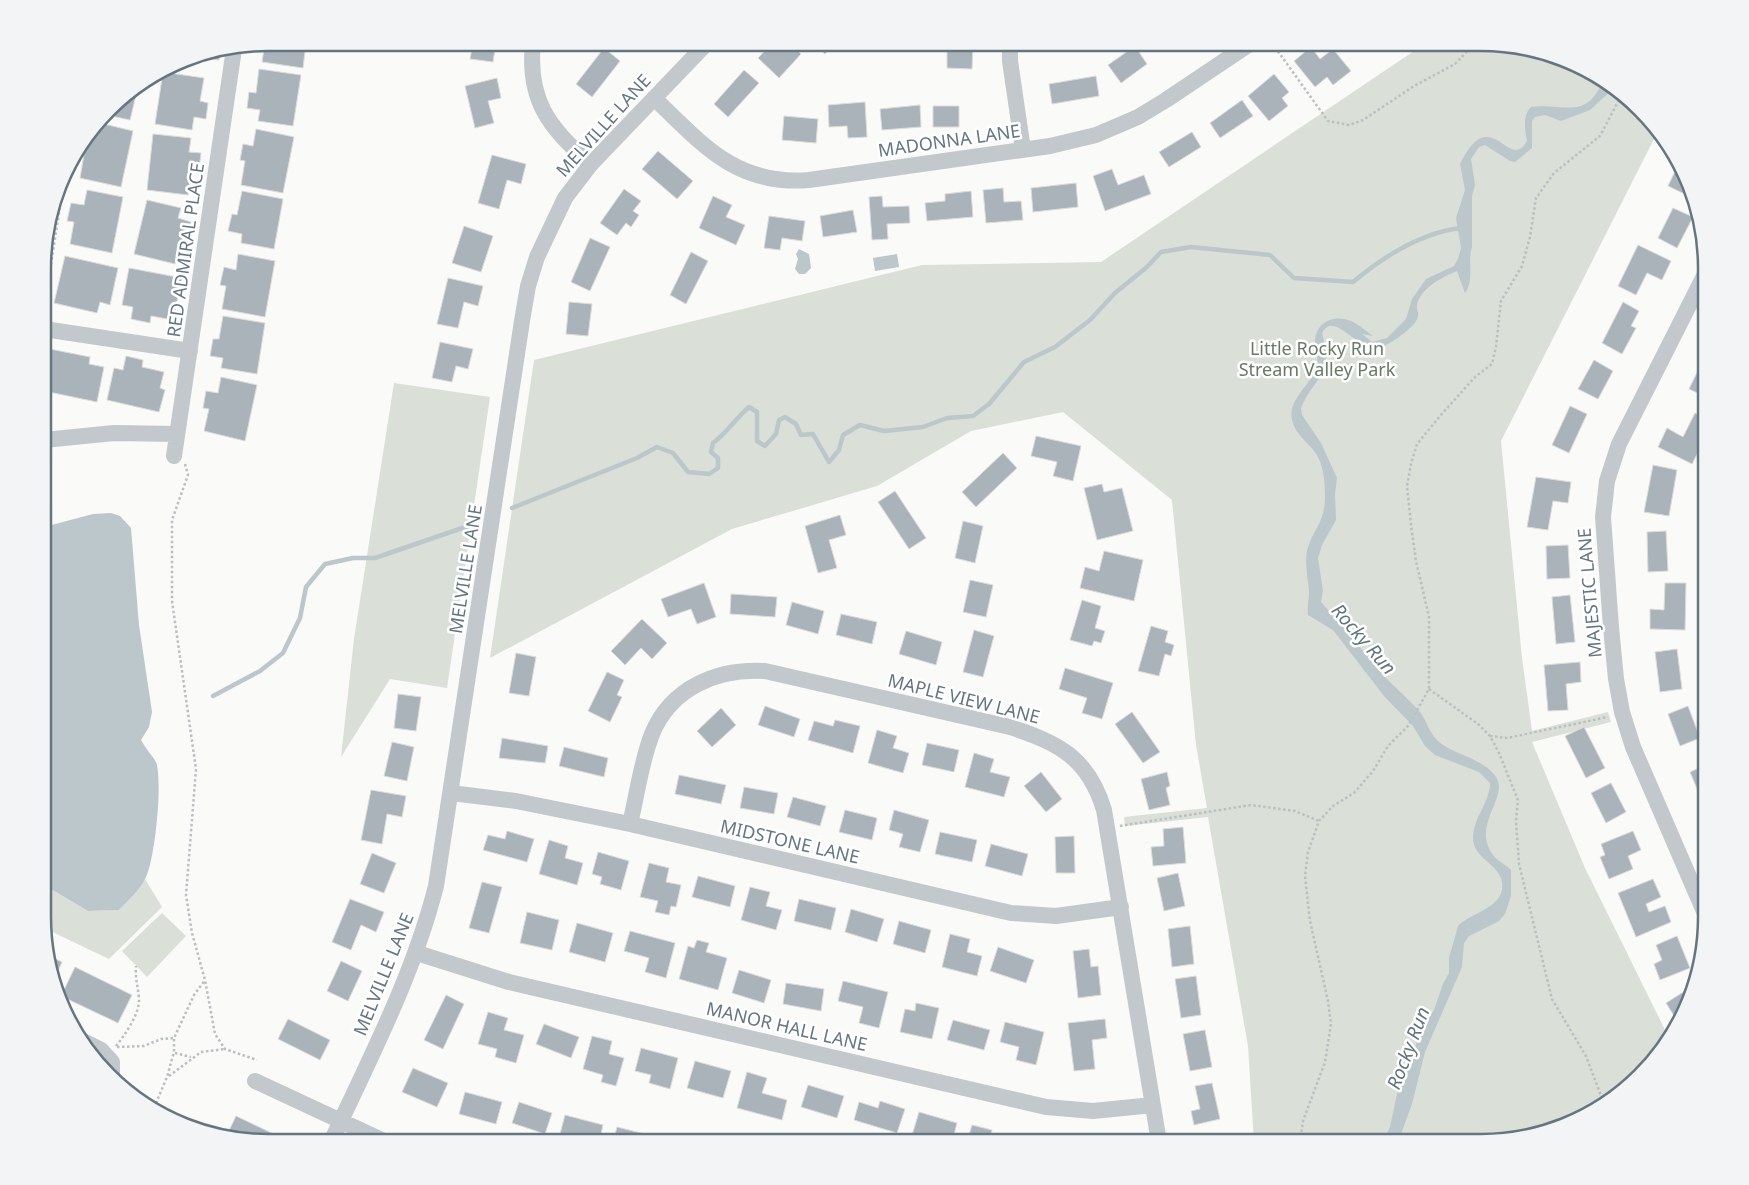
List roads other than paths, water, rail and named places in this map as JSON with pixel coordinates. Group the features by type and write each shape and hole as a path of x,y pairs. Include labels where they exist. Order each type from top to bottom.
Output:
{"street":[{"path":"532,51 533,83 542,109 554,129 591,164"},
{"name":"MELVILLE LANE","path":"335,1134 417,953 436,886 528,286 542,242 557,212 591,164 699,51"},
{"path":"1010,51 1023,150"},
{"name":"MADONNA LANE","path":"654,98 718,158 746,172 774,180 809,180 1023,150 1078,140 1117,127 1166,100 1239,51"},
{"name":"RED ADMIRAL PLACE","path":"174,456 233,54"},
{"name":"MAJESTIC LANE","path":"1698,288 1619,444 1606,481 1603,517 1614,662 1622,712 1633,747 1698,897"},
{"path":"51,330 190,351"},
{"path":"51,439 114,433 177,434"},
{"name":"MAPLE VIEW LANE","path":"630,824 649,742 662,716 677,698 695,684 716,675 750,670 783,676 1010,727 1048,740 1064,749 1085,770 1101,801 1107,827 1158,1134"},
{"name":"MIDSTONE LANE","path":"451,793 516,801 630,824 1011,913 1056,916 1120,908"},
{"name":"MANOR HALL LANE","path":"417,953 509,982 1046,1107 1093,1111 1153,1104"},
{"path":"95,1047 101,1050 112,1062 112,1067"},
{"path":"255,1081 369,1134"}],"waterway":[{"path":"512,508 637,458 657,447 673,453 688,472 709,474 718,468 718,458 711,452 713,443 749,407 757,412 757,441 765,446 776,434 779,420 785,417 796,424 801,435 813,434 829,462 839,450 843,435 860,425 884,431 923,427 947,418 973,416 989,404 1024,362 1055,347 1090,320 1115,293 1147,267 1161,252 1191,247 1270,255 1294,278 1353,282 1390,255 1418,240 1447,230 1462,228"},
{"path":"213,696 260,671 283,653 300,618 306,587 325,564 353,558 375,558 471,525"}],"park label":[{"name":"Little Rocky Run Stream Valley Park","path":"1317,358"}],"water label":[{"name":"Rocky Run","path":"1364,639"},
{"name":"Rocky Run","path":"1408,1048"}]}
